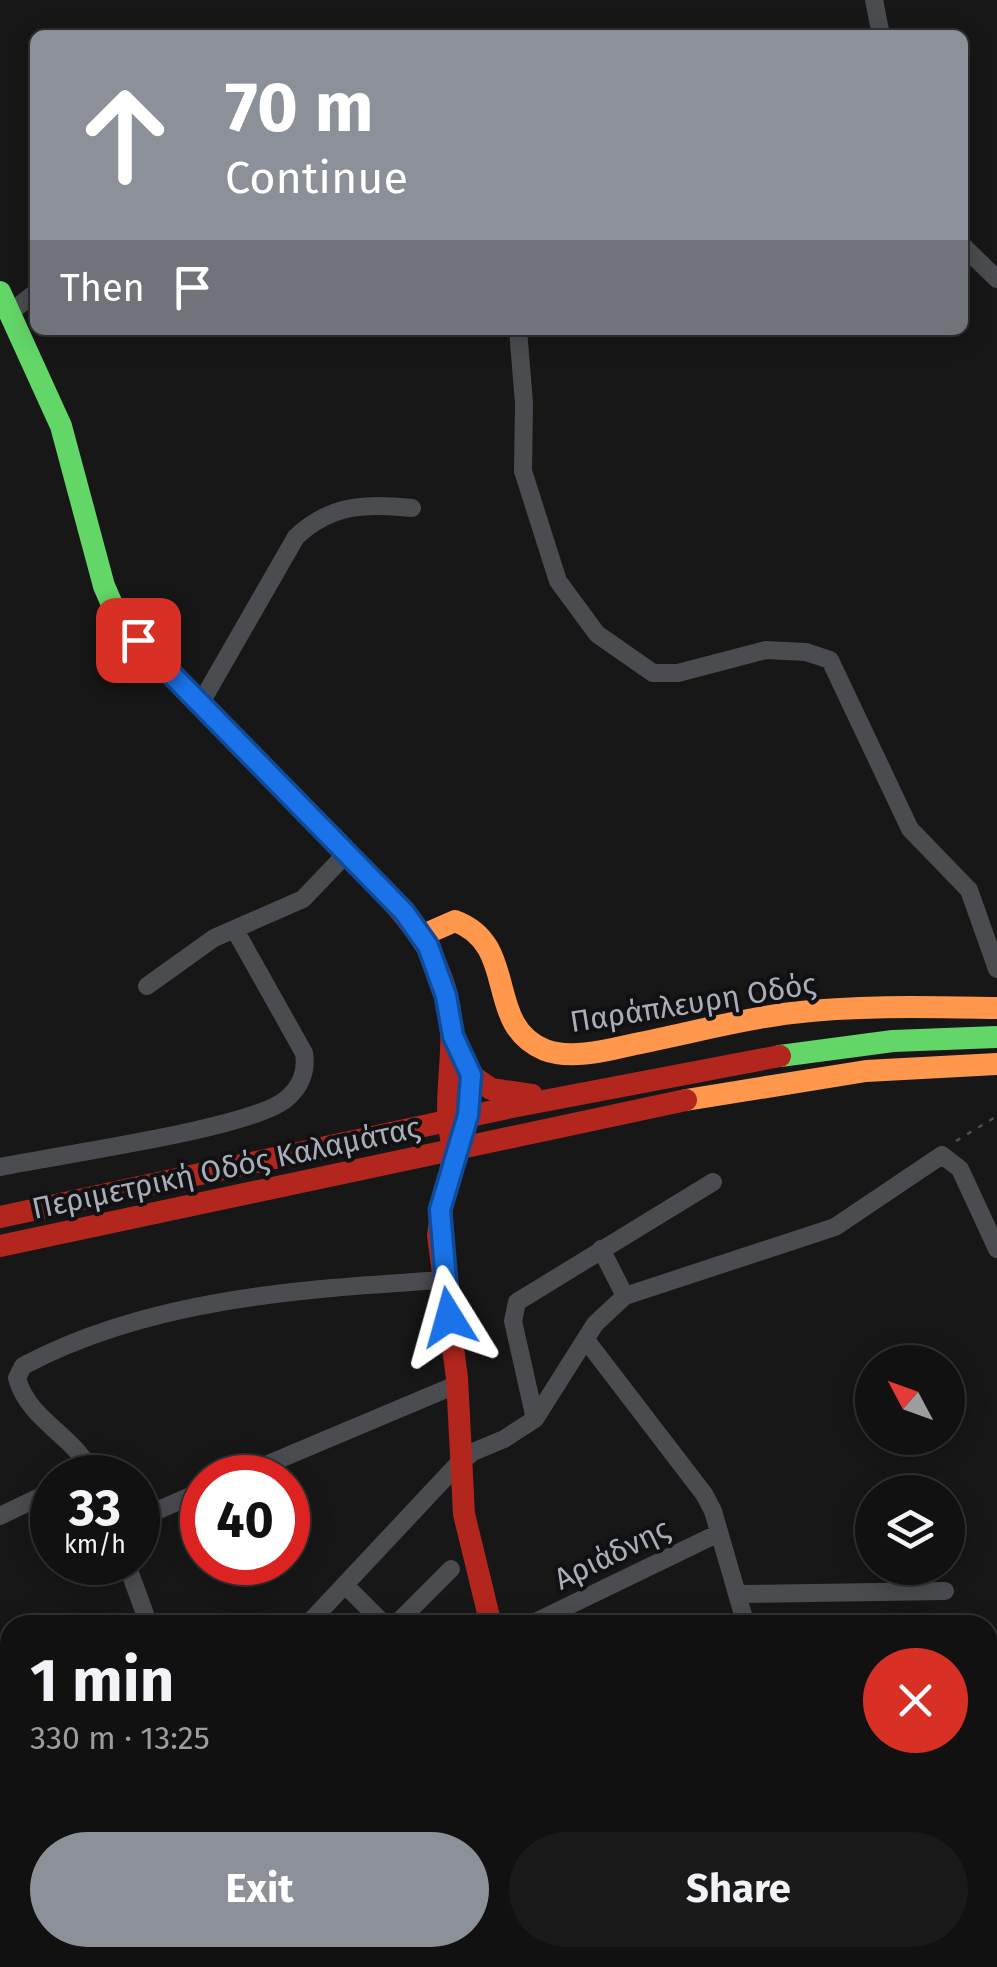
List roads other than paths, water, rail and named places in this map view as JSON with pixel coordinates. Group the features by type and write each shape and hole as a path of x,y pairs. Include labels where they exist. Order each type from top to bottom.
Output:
{"street":[{"path":"874,0 880,30"},
{"path":"968,251 997,279"},
{"path":"30,295 4,303 61,426 110,602 118,618 422,934 446,996 453,1036 457,1117 454,1151 440,1210 443,1280 458,1384 457,1466 469,1540 488,1615"},
{"path":"518,335 524,403 523,471 558,581 597,634 653,674 678,673 766,650 806,652 830,660 910,829 969,890 997,969"},
{"path":"199,706 296,537 308,526 361,503 412,508"},
{"path":"147,986 214,938 303,899 345,854"},
{"name":"Παράπλευρη Οδός","path":"422,934 454,921 473,926 486,937 508,1018 526,1040 550,1052 582,1052 764,1016 997,1008"},
{"path":"0,1167 235,1119 288,1097 306,1072 304,1052 236,930"},
{"path":"453,1036 471,1075 492,1090 511,1094 584,1093"},
{"name":"Περιμετρική Οδός Καλαμάτας","path":"0,1216 457,1117 812,1050 922,1039 997,1037"},
{"name":"Περιμετρική Οδός Καλαμάτας","path":"0,1246 703,1096 815,1077 997,1064"},
{"path":"457,1117 471,1075"},
{"path":"317,1615 457,1466 473,1452 504,1439 535,1419 601,1316 625,1296 835,1227 942,1155 960,1169 997,1249"},
{"path":"535,1419 512,1311 524,1295 713,1182"},
{"path":"601,1250 625,1296"},
{"path":"80,1455 46,1425 20,1390 17,1378 23,1366 154,1316 319,1288 443,1280"},
{"path":"586,1340 704,1494 744,1615"},
{"path":"289,1455 458,1384"},
{"path":"0,1516 30,1502"},
{"name":"Αριάδνης","path":"550,1615 719,1533"},
{"path":"404,1615 450,1570"},
{"path":"134,1585 145,1615"},
{"path":"346,1586 374,1615"},
{"path":"739,1594 945,1591"}]}
